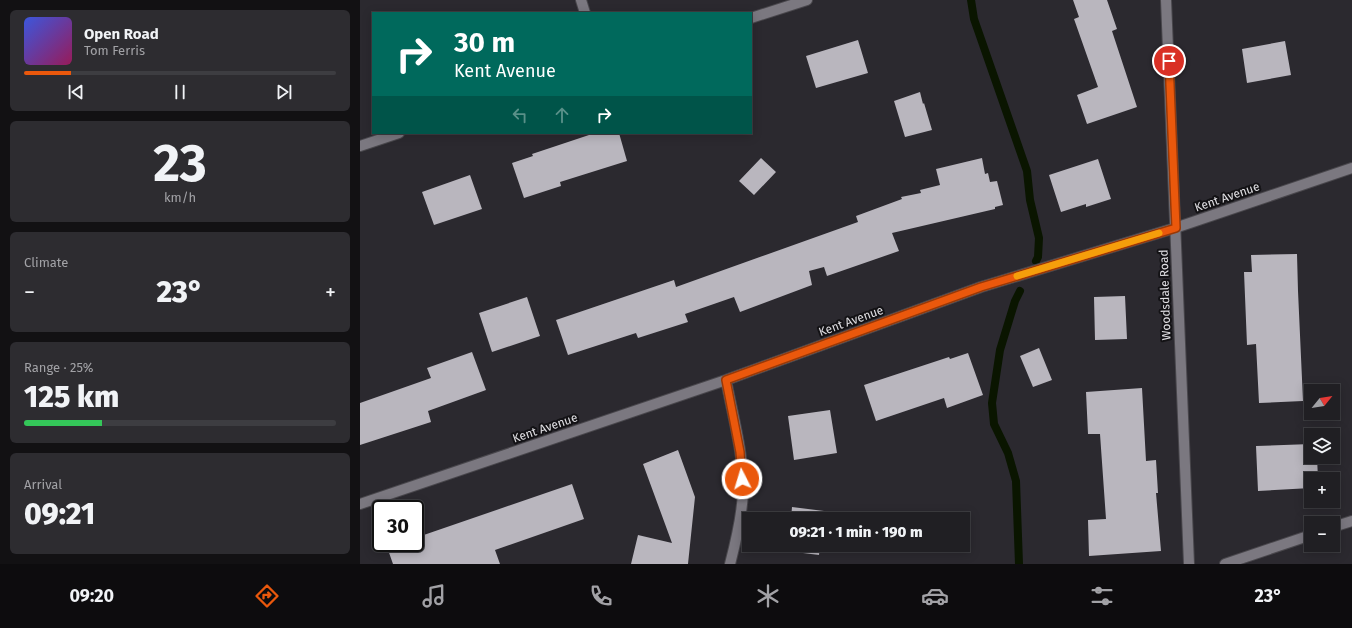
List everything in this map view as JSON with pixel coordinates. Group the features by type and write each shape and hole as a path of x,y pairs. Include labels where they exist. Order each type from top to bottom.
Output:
{"street":[{"path":"581,0 585,12"},
{"path":"752,18 807,0"},
{"name":"Woodsdale Road","path":"1166,0 1189,564"},
{"path":"360,146 396,134"},
{"name":"Kent Avenue","path":"360,504 726,380 981,287 1176,228 1352,168"},
{"path":"726,380 740,452 743,492 738,532 730,564"},
{"path":"1340,525 1352,521"},
{"path":"1225,564 1304,537"}],"building":[{"path":"1073,0 1107,0 1117,29 1112,31 1137,107 1087,124 1077,95 1098,87 1074,19 1079,17"},
{"path":"858,40 868,73 816,88 806,56"},
{"path":"1285,41 1291,75 1247,83 1242,49"},
{"path":"920,92 932,130 905,137 894,101"},
{"path":"592,134 619,134 627,161 560,182 561,186 524,198 512,163 533,156 532,154"},
{"path":"761,158 776,172 754,195 739,181"},
{"path":"982,158 985,174 988,173 990,182 997,181 1003,205 995,207 995,209 892,233 899,251 827,276 824,267 809,271 812,285 740,312 734,297 685,314 688,322 638,338 636,333 568,355 556,320 674,280 676,287 858,222 856,216 902,199 901,197 921,193 920,190 940,185 936,169"},
{"path":"1098,159 1111,199 1086,207 1086,204 1061,212 1049,175"},
{"path":"470,175 482,209 434,225 422,192"},
{"path":"1297,254 1303,401 1259,403 1256,344 1247,345 1244,272 1252,272 1251,255"},
{"path":"1125,296 1127,339 1095,340 1094,297"},
{"path":"527,297 540,336 492,352 479,313"},
{"path":"1039,348 1052,380 1033,387 1020,356"},
{"path":"472,352 486,390 428,411 431,422 360,445 360,403 431,378 427,368"},
{"path":"968,353 983,395 947,408 944,398 876,421 864,385 949,357 950,359"},
{"path":"1142,388 1146,461 1156,460 1158,493 1156,493 1161,551 1089,556 1088,520 1106,519 1100,434 1088,434 1086,392"},
{"path":"830,410 837,453 794,460 788,416"},
{"path":"1304,444 1304,464 1317,464 1318,472 1304,472 1304,488 1258,491 1256,446"},
{"path":"678,450 695,497 688,564 631,564 638,535 672,543 643,464"},
{"path":"572,484 584,519 495,550 500,564 393,564 389,552 424,552 424,535"},
{"path":"792,507 824,511 824,512 792,512"},
{"path":"795,552 819,552 819,555"}],"waterway":[{"path":"971,0 974,19 1027,171 1030,200 1039,238 1038,257 1036,261"},
{"path":"1019,564 1016,481 1008,453 994,424 992,403 1000,350 1015,301 1020,291"}],"slow traffic":[{"path":"1017,276 1159,233"}],"route":[{"path":"742,479 740,452 726,380 981,287 1176,228 1169,61"}]}
